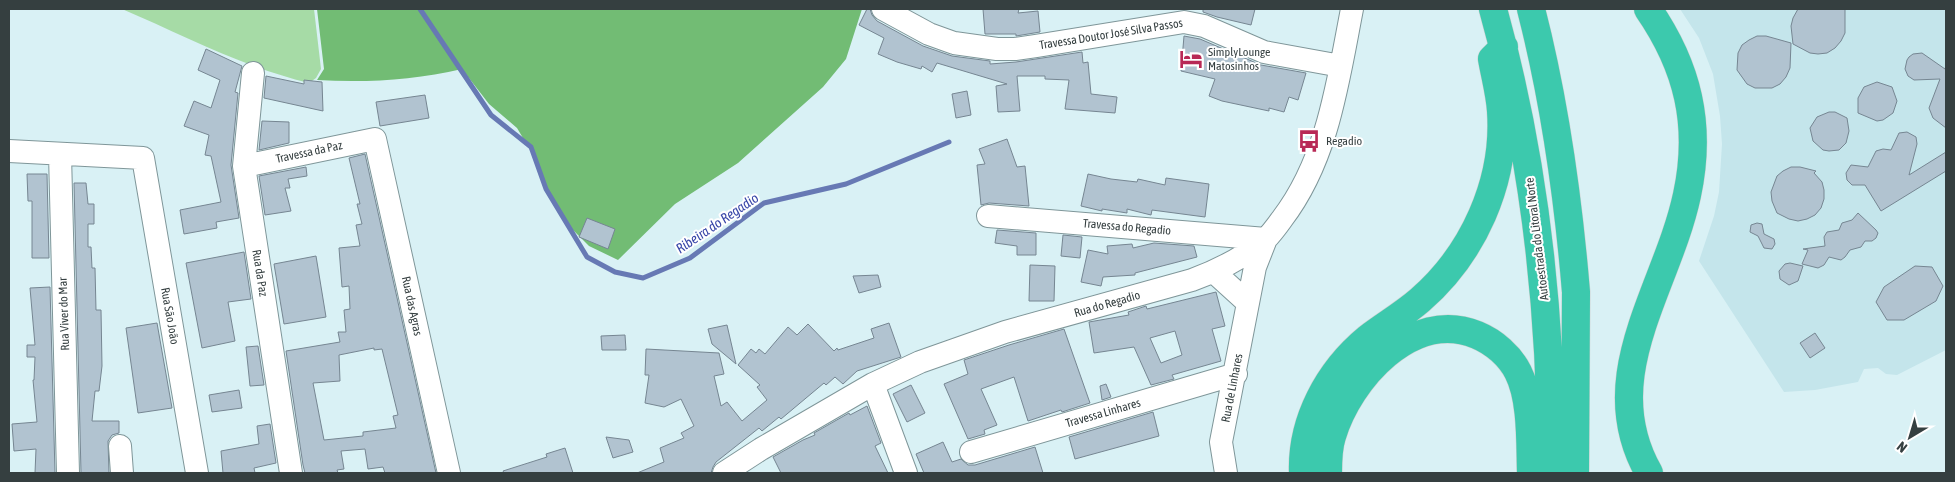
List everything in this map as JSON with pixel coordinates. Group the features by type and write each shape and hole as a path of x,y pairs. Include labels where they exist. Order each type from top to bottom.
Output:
{"highway":[{"name":"Autoestrada do Litoral Norte","path":"1493,9 1504,48 1536,212 1547,332 1551,473"},
{"path":"1530,9 1554,114 1566,192 1574,266 1576,292 1574,473"},
{"path":"1648,9 1667,38 1680,69 1690,111 1693,147 1686,197 1638,337 1630,366 1628,399 1630,416 1637,447 1649,473"},
{"path":"1303,473 1304,448 1310,424 1320,396 1334,373 1359,346 1419,301 1442,278 1465,247 1482,215 1493,186 1501,139 1500,100 1492,59 1504,48"},
{"path":"1328,473 1329,450 1337,422 1349,399 1368,372 1405,340 1426,332 1447,328 1466,331 1488,340 1505,355 1518,372 1526,395 1531,473"}],"street":[{"name":"Travessa Doutor José Silva Passos","path":"884,9 929,34 976,48 997,49 1036,46 1206,17 1264,52 1341,66"},
{"name":"Rua do Regadio","path":"724,473 761,449 873,384 920,362 1005,332 1192,280 1214,272 1266,239 1292,205 1319,151 1331,114 1352,9"},
{"name":"Rua da Paz","path":"253,73 244,166 291,473"},
{"name":"Travessa da Paz","path":"244,166 375,139"},
{"name":"Rua das Agras","path":"375,139 449,473"},
{"path":"9,151 60,154"},
{"name":"Rua São João","path":"60,154 143,158 197,473"},
{"name":"Rua Viver do Mar","path":"60,154 68,473"},
{"name":"Travessa do Regadio","path":"988,216 1266,239"},
{"name":"Rua de Linhares","path":"1226,473 1222,442 1236,374 1247,302 1255,267 1266,239"},
{"path":"1214,272 1247,302"},
{"name":"Travessa Linhares","path":"971,452 1236,374"},
{"path":"873,384 906,473"},
{"path":"120,446 122,473"}],"shaded area":[{"path":"1680,9 1946,9 1946,350 1897,375 1886,374 1878,368 1864,369 1858,382 1815,390 1784,392 1699,261 1714,216 1719,192 1722,144 1720,116 1713,74 1699,38"}],"green space":[{"path":"122,9 314,9 321,69 316,78 309,83 285,77 214,50"},
{"path":"317,9 862,9 846,59 823,87 738,163 675,204 618,260 589,246 567,224 552,200 535,158 517,128 489,104 462,69 390,80 317,80 324,69"}],"building":[{"path":"867,9 870,9 877,21 923,46 952,56 990,61 990,64 1082,52 1083,63 1088,62 1091,94 1117,97 1115,113 1065,109 1069,80 1045,79 1045,76 1017,76 1020,111 998,112 996,86 1007,84 937,63 932,72 922,66 921,69 878,54 884,38 859,25"},
{"path":"983,9 1019,9 1018,13 1038,11 1040,32 1016,36 1016,34 985,34"},
{"path":"1203,9 1255,9 1251,25 1217,17 1203,12"},
{"path":"1798,9 1845,9 1845,33 1835,48 1827,53 1818,54 1810,53 1793,44 1791,26"},
{"path":"1184,36 1200,39 1261,65 1306,73 1298,100 1289,97 1284,112 1269,108 1269,111 1222,101 1209,96 1215,79 1181,71"},
{"path":"1757,36 1766,36 1791,43 1790,68 1780,84 1772,88 1755,88 1747,84 1737,70 1738,53 1742,45"},
{"path":"206,49 242,66 235,92 238,93 231,165 239,218 216,222 217,228 184,234 180,210 221,202 211,156 205,155 209,135 184,126 194,101 211,108 220,80 198,70"},
{"path":"1922,53 1945,69 1946,65 1946,128 1933,118 1929,108 1940,79 1914,80 1908,76 1905,69 1909,57 1913,54"},
{"path":"266,76 304,84 304,80 322,82 323,111 264,98"},
{"path":"1877,82 1892,87 1897,101 1893,113 1883,120 1877,121 1858,113 1858,98 1864,87"},
{"path":"967,91 971,115 956,118 952,94"},
{"path":"425,95 429,118 380,126 376,102"},
{"path":"1829,112 1835,112 1847,118 1849,131 1846,143 1839,150 1823,150 1813,141 1810,128 1817,117"},
{"path":"262,121 289,122 289,143 259,150"},
{"path":"1907,132 1916,137 1917,144 1909,175 1946,152 1946,171 1881,211 1865,185 1852,185 1847,180 1846,173 1851,165 1868,167 1876,151 1883,149 1891,150 1899,133"},
{"path":"1007,139 1017,167 1025,166 1029,206 989,203 981,205 977,165 985,164 979,149"},
{"path":"365,154 436,473 385,473 383,467 368,469 365,449 341,451 344,469 337,470 338,473 305,473 286,351 340,342 338,332 346,332 344,310 350,309 349,286 342,287 339,248 360,246 356,225 362,224 357,204 360,204 349,158","holes":["374,348 374,350 382,349 398,415 393,416 396,428 363,432 363,436 324,440 313,383 340,381 339,355"]},
{"path":"306,167 307,176 288,179 290,188 285,188 291,211 265,215 259,176"},
{"path":"1791,167 1816,171 1814,173 1822,182 1824,190 1821,208 1815,215 1798,221 1777,213 1772,201 1771,192 1777,176"},
{"path":"27,174 47,174 49,258 32,258 32,201 28,201"},
{"path":"1088,174 1137,182 1138,179 1165,185 1166,178 1209,184 1205,217 1152,210 1151,215 1127,209 1127,213 1102,209 1102,211 1081,206"},
{"path":"74,183 86,183 88,204 94,204 94,224 88,224 88,247 91,247 92,268 95,268 96,310 101,310 102,366 99,391 95,391 92,421 119,421 119,433 112,435 108,441 109,473 81,473"},
{"path":"1858,213 1876,230 1878,233 1876,238 1872,241 1865,241 1861,247 1850,250 1841,260 1829,257 1824,265 1818,268 1802,264 1808,250 1803,249 1825,246 1824,237 1827,232 1839,230 1842,223 1852,220"},
{"path":"587,218 615,229 608,249 579,237"},
{"path":"1762,224 1764,234 1774,239 1775,244 1772,249 1764,248 1758,236 1750,232 1751,225"},
{"path":"997,230 1036,233 1036,255 1017,255 1017,246 995,243"},
{"path":"1063,235 1082,237 1080,258 1061,256"},
{"path":"1154,243 1194,246 1197,257 1135,273 1135,275 1103,277 1101,286 1081,282 1088,250 1108,254 1107,246 1132,244 1133,248"},
{"path":"244,252 251,299 228,302 235,341 202,348 186,263"},
{"path":"316,256 326,317 284,324 274,264"},
{"path":"1790,263 1803,266 1798,281 1789,285 1780,279 1779,271 1785,264"},
{"path":"1030,265 1055,266 1054,301 1029,301"},
{"path":"1915,266 1932,267 1943,286 1936,301 1904,320 1887,320 1876,302 1884,287"},
{"path":"878,275 881,287 859,293 853,276"},
{"path":"50,287 55,473 35,473 36,449 14,451 12,424 37,422 33,380 35,357 27,357 27,345 35,345 30,288"},
{"path":"1216,292 1225,326 1212,329 1221,361 1172,375 1174,379 1151,385 1134,347 1094,353 1089,322 1129,315 1128,312 1146,306 1147,309","holes":["1175,331 1182,355 1161,363 1150,338"]},
{"path":"157,323 172,408 138,413 126,328"},
{"path":"889,323 901,357 857,371 843,384 835,377 826,385 824,383 781,419 779,417 762,431 759,428 716,462 711,473 637,473 664,462 660,448 684,438 681,433 694,426 681,399 664,407 645,403 649,375 645,375 646,349 719,353 724,374 714,376 721,406 727,402 742,421 767,400 757,387 760,385 738,365 751,349 756,353 759,349 765,354 788,327 797,335 808,324 834,351 837,348 838,350 874,338 871,329"},
{"path":"727,325 736,364 712,344 708,329"},
{"path":"1064,329 1090,403 1028,421 1014,377 981,389 997,425 984,430 985,434 968,439 944,384 968,374 964,360"},
{"path":"1815,333 1825,348 1810,358 1800,343"},
{"path":"625,335 626,350 602,350 601,336"},
{"path":"258,346 264,385 250,386 246,347"},
{"path":"1106,384 1111,397 1102,400 1100,386"},
{"path":"911,385 925,413 907,422 893,394"},
{"path":"239,390 242,408 212,412 209,395"},
{"path":"867,406 881,443 875,446 888,473 781,473 773,457 815,435 814,433 849,413 850,415"},
{"path":"1153,412 1159,436 1075,459 1069,437"},
{"path":"270,424 276,463 254,468 255,473 223,473 221,451 259,444 257,426"},
{"path":"606,437 629,440 633,452 613,458"},
{"path":"943,442 952,462 961,459 968,465 975,465 1035,447 1043,473 924,473 916,454"},
{"path":"565,448 573,473 504,473 503,471 547,457 546,454"}],"waterway":[{"name":"Ribeira do Regadio","path":"420,9 491,115 531,147 546,189 587,257 615,272 643,278 690,258 764,203 846,184 949,142"}],"place":[{"name":"SimplyLounge Matosinhos","path":"1191,59"},
{"name":"Regadio","path":"1309,141"}]}
